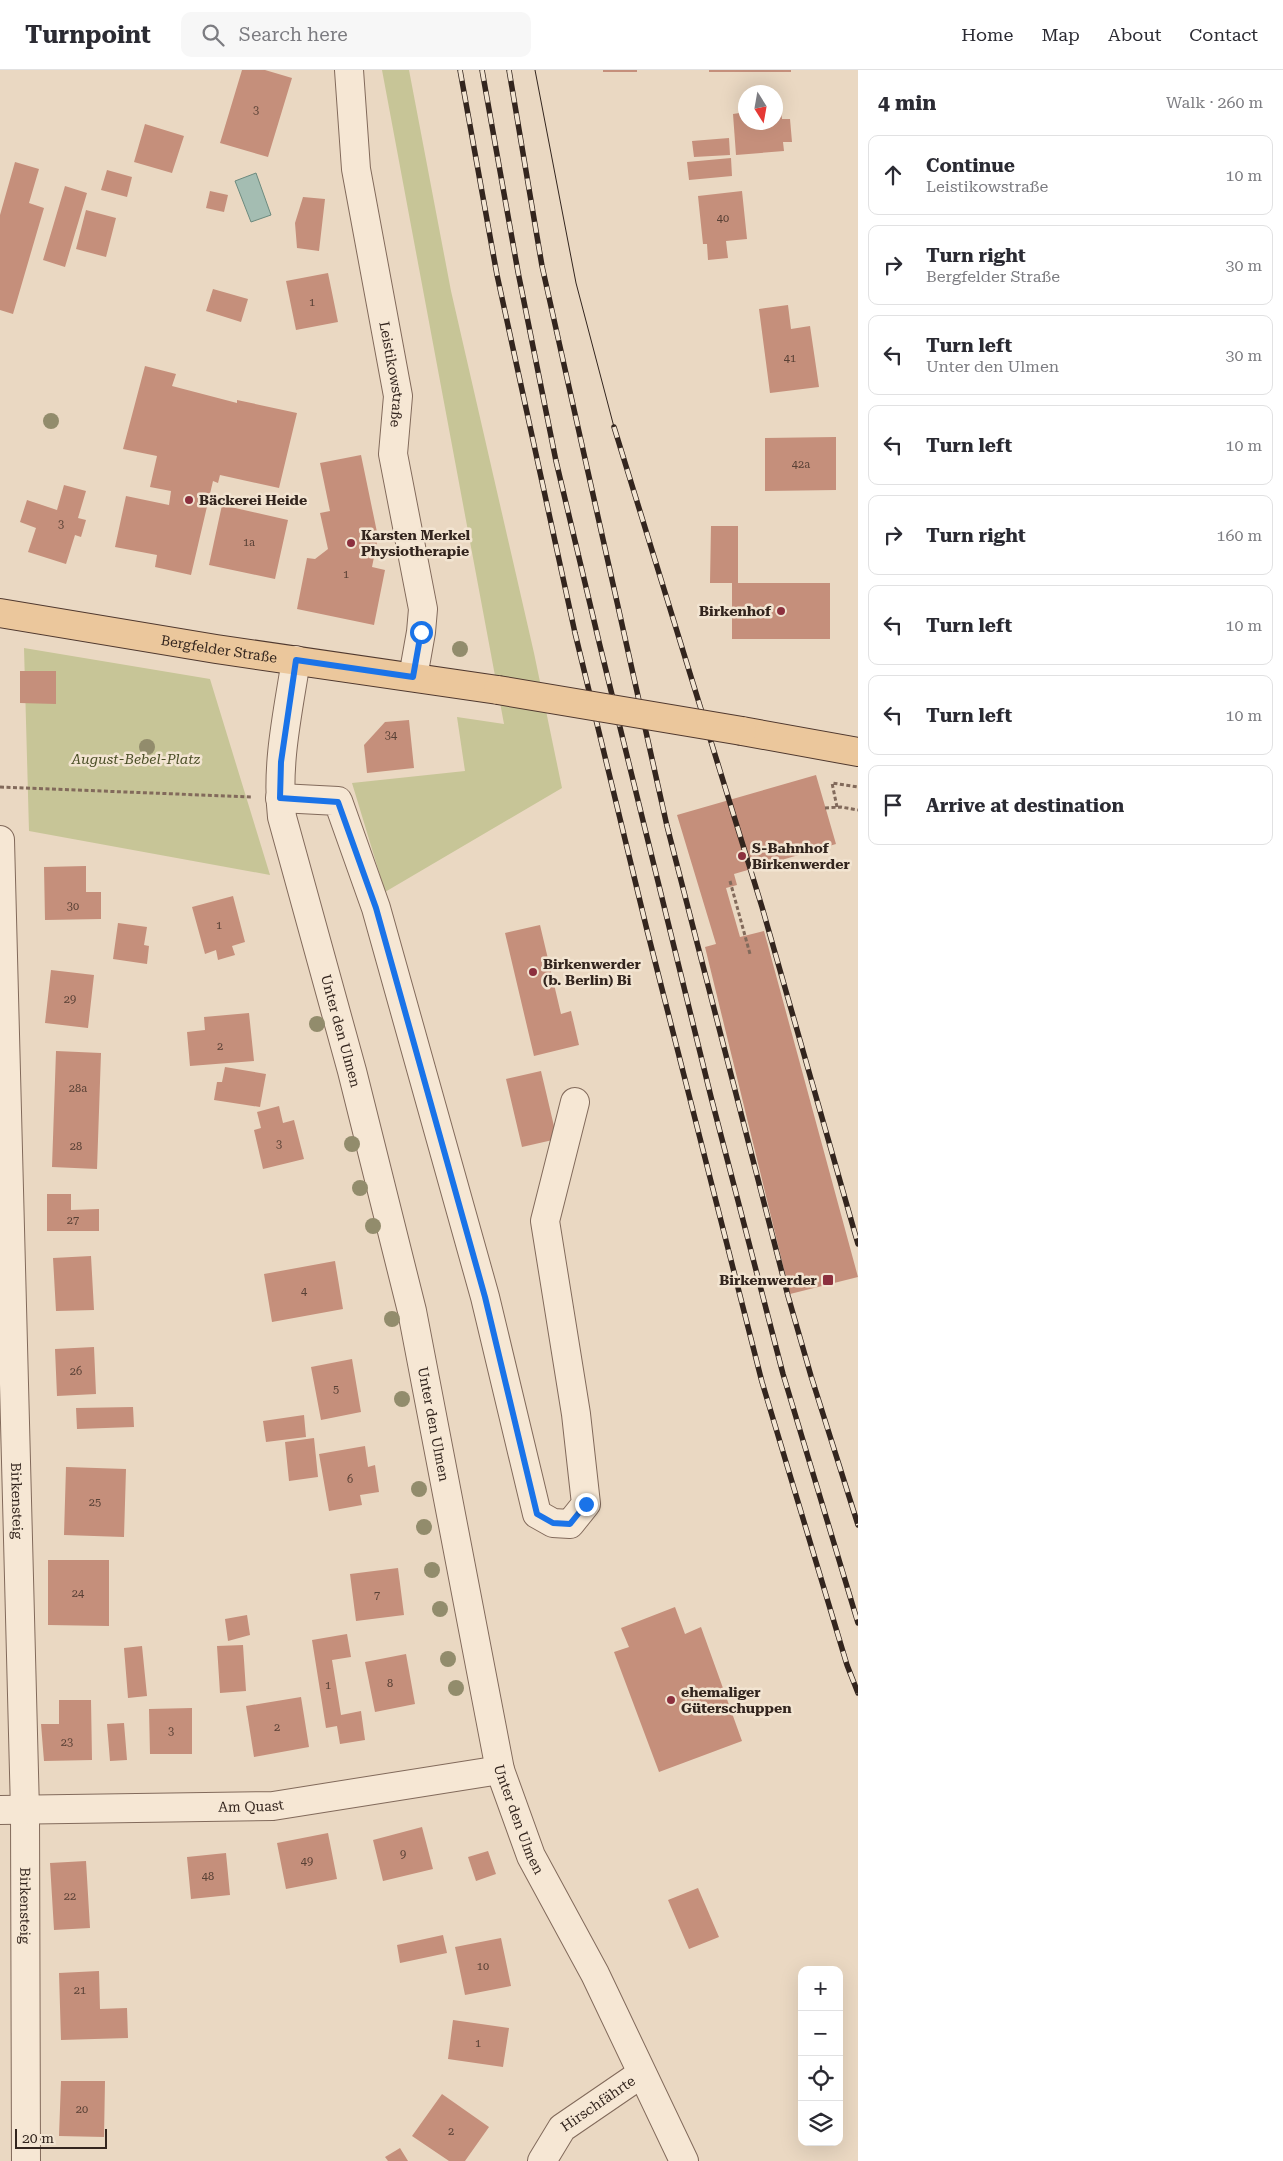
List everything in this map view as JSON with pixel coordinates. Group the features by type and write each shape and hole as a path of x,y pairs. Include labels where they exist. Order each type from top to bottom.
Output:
{"main road":[{"name":"Bergfelder Straße","path":"0,613 498,690 858,752"}],"street":[{"name":"Leistikowstraße","path":"349,70 356,169 398,396 393,454 422,604 421,632 413,677"},
{"name":"Unter den Ulmen","path":"296,660 281,762 280,798 287,836 352,1071 412,1311 500,1770 531,1856 595,1974 684,2161"},
{"path":"280,798 338,802 376,908 485,1297 537,1514 553,1523 570,1524 586,1504 576,1414 545,1221 575,1102"},
{"name":"Birkensteig","path":"0,840 12,1810 26,2161"},
{"name":"Am Quast","path":"12,1810 273,1806 500,1770"},
{"name":"Hirschfährte","path":"542,2161 562,2128 641,2074"}],"path":[{"path":"838,808 832,783 858,787"},
{"path":"0,786 280,798"},
{"path":"825,808 858,810"},
{"path":"730,881 750,954"}],"green space":[{"path":"382,70 409,70 451,291 534,653 562,788 385,892 352,783 465,771 457,717 504,724"},
{"name":"August-Bebel-Platz","path":"24,648 210,679 270,875 29,831"}],"shaded area":[{"path":"256,173 271,215 251,222 235,181"}],"building":[{"path":"242,70 265,70 292,78 268,157 220,143"},
{"path":"603,70 637,70 637,72 603,72"},
{"path":"709,70 791,70 791,72 709,72"},
{"path":"738,113 738,130 783,130 783,119 790,119 792,142 783,142 784,151 736,155 733,114"},
{"path":"145,124 184,136 172,173 134,162"},
{"path":"729,138 730,155 694,157 692,141"},
{"path":"731,158 732,176 689,180 687,162"},
{"path":"15,162 39,169 29,203 44,208 13,314 0,310 0,215"},
{"path":"107,170 132,177 127,197 101,190"},
{"path":"65,186 87,193 65,267 43,260"},
{"path":"210,191 228,195 224,212 206,208"},
{"path":"742,191 747,239 726,241 728,258 708,260 707,244 703,244 698,196"},
{"path":"303,197 325,199 319,251 297,248 295,223"},
{"path":"86,210 116,218 106,257 76,249"},
{"path":"328,273 338,322 296,330 286,281"},
{"path":"213,289 248,299 241,322 206,311"},
{"path":"788,305 791,329 810,326 819,387 770,393 759,309"},
{"path":"145,366 176,374 172,386 237,403 237,400 297,413 279,488 220,475 218,483 213,481 191,575 155,567 157,555 115,547 126,496 169,505 171,491 150,487 157,456 123,449"},
{"path":"836,437 836,490 765,491 765,438"},
{"name":"Karsten Merkel Physiotherapie","path":"361,455 378,537 372,567 385,570 374,625 297,609 307,558 315,559 328,549 320,513 330,511 320,463"},
{"path":"64,485 86,491 78,518 86,520 81,537 75,535 66,564 28,552 36,528 20,522 27,500 57,510"},
{"path":"222,505 288,520 275,579 209,565"},
{"name":"Birkenhof","path":"711,526 738,526 738,583 830,583 830,639 732,639 732,583 710,583"},
{"path":"20,671 56,671 56,704 20,703"},
{"path":"409,720 414,768 367,773 364,745 385,722"},
{"path":"816,775 836,844 734,874 737,885 726,888 740,937 764,931 858,1277 790,1294 705,947 716,944 677,815"},
{"path":"86,866 86,892 101,892 101,919 45,920 44,867"},
{"path":"233,896 245,942 232,946 235,955 218,960 216,950 205,954 192,907"},
{"path":"118,923 147,927 144,945 149,946 147,964 113,959"},
{"name":"Birkenwerder (b. Berlin) Bi","path":"540,925 561,1014 571,1011 579,1045 534,1056 505,933"},
{"path":"51,970 94,975 88,1028 45,1023"},
{"path":"249,1013 254,1061 190,1066 187,1032 205,1030 204,1017"},
{"path":"56,1051 101,1053 97,1169 52,1167"},
{"path":"225,1067 266,1074 260,1107 214,1100 217,1082 222,1082"},
{"path":"541,1071 557,1139 522,1147 506,1079"},
{"path":"279,1106 283,1123 294,1120 304,1159 263,1169 254,1130 261,1128 257,1112"},
{"path":"47,1194 71,1194 71,1210 99,1209 99,1231 47,1231"},
{"path":"91,1256 94,1310 56,1311 53,1258"},
{"path":"335,1261 343,1309 272,1322 264,1274"},
{"path":"94,1347 96,1394 57,1396 55,1349"},
{"path":"352,1359 361,1412 321,1420 311,1367"},
{"path":"133,1407 134,1427 77,1429 76,1408"},
{"path":"304,1415 306,1437 266,1442 263,1421"},
{"path":"314,1438 318,1477 289,1481 285,1442"},
{"path":"365,1446 368,1467 375,1465 379,1492 360,1495 362,1505 329,1511 319,1454"},
{"path":"66,1467 126,1469 124,1537 64,1535"},
{"path":"48,1560 109,1560 109,1626 48,1625"},
{"path":"398,1568 404,1615 356,1621 350,1574"},
{"name":"ehemaliger Güterschuppen","path":"675,1607 685,1634 701,1627 742,1741 659,1772 614,1652 629,1647 621,1628"},
{"path":"247,1615 250,1635 228,1641 225,1619"},
{"path":"347,1634 351,1657 332,1660 341,1715 361,1711 365,1740 340,1744 337,1726 326,1728 312,1640"},
{"path":"243,1645 246,1691 220,1693 217,1646"},
{"path":"142,1646 147,1696 128,1698 124,1648"},
{"path":"406,1654 415,1704 375,1712 365,1662"},
{"path":"301,1697 309,1747 254,1757 246,1706"},
{"path":"59,1700 91,1700 92,1760 44,1761 41,1724 59,1724"},
{"path":"192,1708 192,1754 150,1754 149,1709"},
{"path":"124,1723 127,1760 110,1761 107,1724"},
{"path":"422,1827 433,1869 383,1881 373,1840"},
{"path":"328,1833 337,1879 286,1889 277,1843"},
{"path":"488,1851 496,1874 476,1881 468,1857"},
{"path":"226,1853 230,1895 191,1899 187,1857"},
{"path":"86,1861 90,1928 54,1930 50,1863"},
{"path":"698,1888 719,1937 689,1949 668,1900"},
{"path":"443,1935 447,1953 400,1963 397,1945"},
{"path":"501,1938 511,1986 465,1995 455,1947"},
{"path":"99,1971 100,2009 127,2008 128,2038 61,2040 59,1973"},
{"path":"453,2020 509,2028 503,2067 448,2059"},
{"path":"61,2081 105,2081 104,2137 59,2136"},
{"path":"442,2094 489,2127 465,2161 449,2161 412,2136"},
{"path":"400,2148 408,2161 388,2161 385,2157"}],"tram line":[{"path":"535,70 576,283 614,427"}],"railway":[{"path":"460,70 497,275 575,633 647,930 762,1382 847,1665 858,1693"},
{"path":"482,70 518,272 556,461 600,646 711,1097 783,1374 858,1623"},
{"path":"509,70 542,266 667,826 788,1296 858,1525"},
{"path":"614,427 762,907 858,1244"}],"place":[{"name":"Bäckerei Heide","path":"189,500"},
{"name":"Karsten Merkel Physiotherapie","path":"351,543"},
{"name":"Birkenhof","path":"781,611"},
{"name":"S-Bahnhof Birkenwerder","path":"742,856"},
{"name":"Birkenwerder (b. Berlin) Bi","path":"533,972"},
{"name":"Birkenwerder","path":"828,1280"},
{"name":"ehemaliger Güterschuppen","path":"671,1700"}],"route":[{"path":"421,632 413,677 296,660 281,762 280,798 338,802 376,908 485,1297 537,1514 553,1523 570,1524 586,1504"}]}
